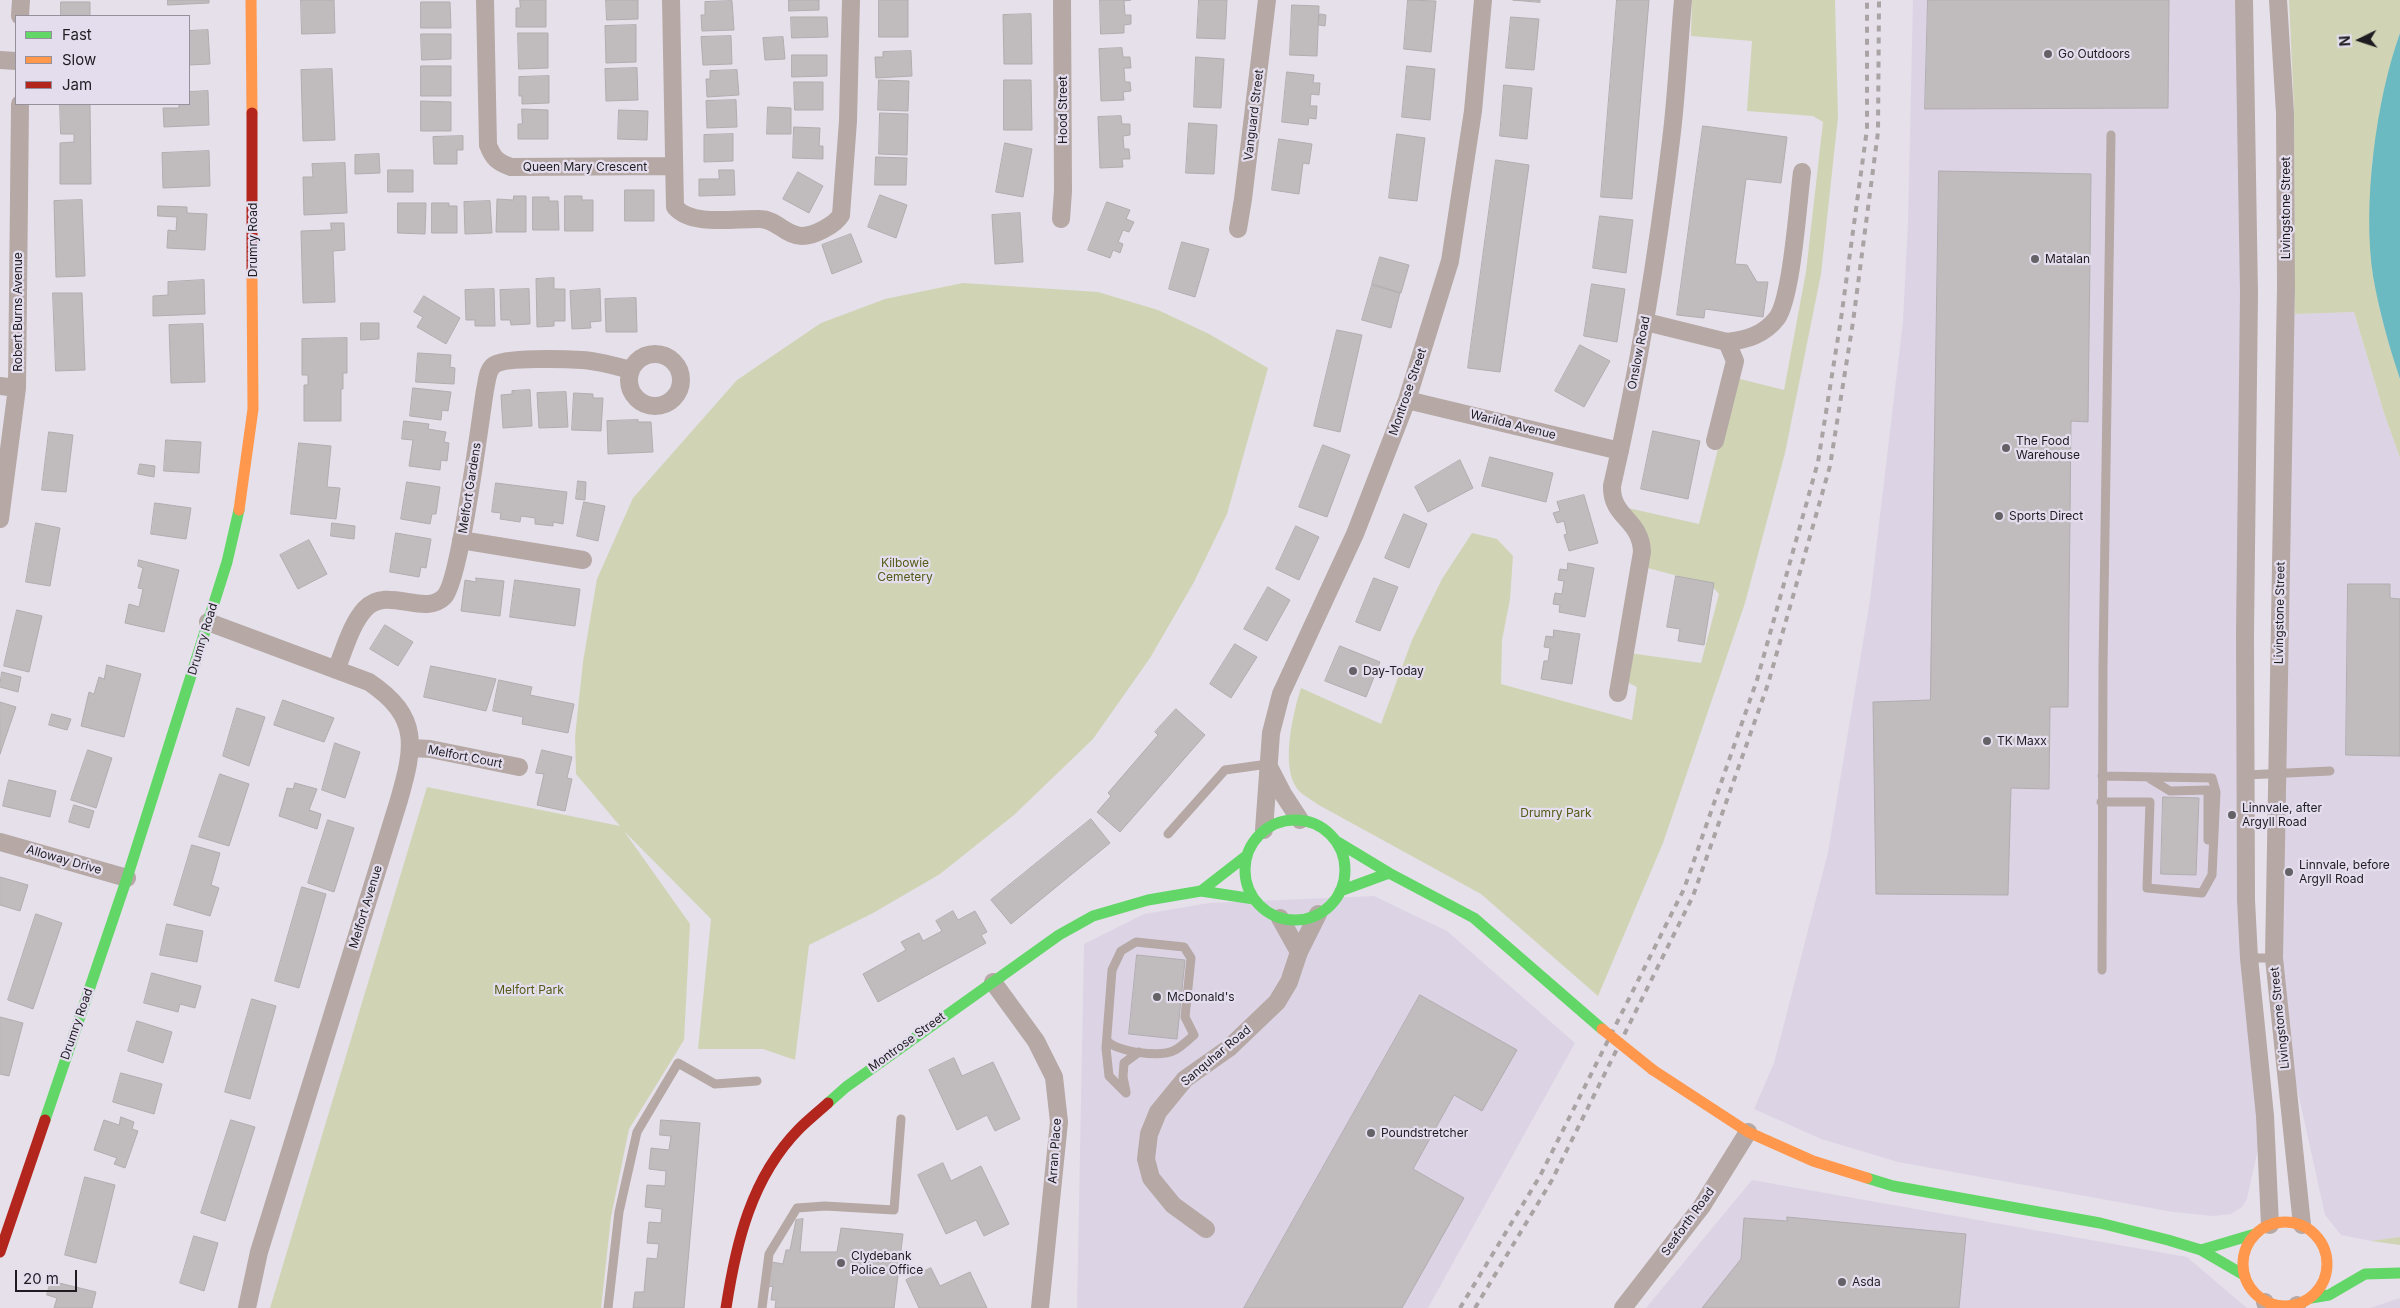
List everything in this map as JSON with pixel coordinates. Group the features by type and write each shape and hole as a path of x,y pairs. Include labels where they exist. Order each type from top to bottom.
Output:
{"street":[{"path":"20,0 20,15"},
{"name":"Drumry Road","path":"0,1252 127,878 227,562 243,492 253,409 251,0"},
{"name":"Queen Mary Crescent","path":"485,0 488,145 492,156 498,163 511,167 673,166"},
{"path":"671,0 675,207 680,213 692,219 769,220 793,234 802,236 811,234 838,221 843,206 851,0"},
{"name":"Hood Street","path":"1061,220 1063,192 1062,0"},
{"name":"Vanguard Street","path":"1238,229 1245,189 1267,0"},
{"name":"Montrose Street","path":"1264,830 1271,733 1281,694 1339,570 1407,400 1451,252 1473,111 1483,0"},
{"name":"Onslow Road","path":"1618,693 1642,552 1641,539 1634,526 1615,506 1611,496 1646,322 1672,130 1683,0"},
{"name":"Livingstone Street","path":"2244,0 2248,283 2246,900 2249,958 2265,1116 2262,1230"},
{"name":"Livingstone Street","path":"2278,0 2285,113 2286,287 2274,958 2302,1225"},
{"path":"0,60 15,61"},
{"name":"Robert Burns Avenue","path":"0,519 9,387 20,105"},
{"path":"1646,322 1727,342 1748,340 1777,318 1784,300 1789,276 1802,172"},
{"path":"1715,441 1734,361 1727,342"},
{"name":"Melfort Gardens","path":"336,670 364,609 373,602 380,599 393,599 431,604 445,596 450,588 461,540 485,390 489,373 494,365 517,360 583,360 631,370"},
{"name":"Warilda Avenue","path":"1407,400 1620,451"},
{"path":"461,540 583,560"},
{"name":"Melfort Avenue","path":"208,622 368,682 384,692 405,721 412,748 399,800 259,1252 247,1308"},
{"name":"Melfort Court","path":"412,748 430,749 519,767"},
{"path":"1268,764 1283,794 1300,820"},
{"path":"1336,841 1343,857 1344,874 1340,890 1327,908 1318,914 1306,918 1280,918 1266,910 1254,899 1247,886 1245,871 1246,856 1256,838 1264,830 1281,821 1300,820 1320,827 1336,841 1389,873 1474,918 1602,1029 1653,1070 1748,1132 1813,1161 1893,1186 2100,1222 2201,1250 2244,1275 2256,1295 2266,1305 2286,1307 2301,1304 2329,1295 2365,1274"},
{"name":"Alloway Drive","path":"0,842 127,878"},
{"name":"Montrose Street","path":"1201,891 1246,856"},
{"path":"1340,890 1389,873"},
{"name":"Montrose Street","path":"726,1308 732,1267 746,1214 767,1172 798,1130 846,1087 1059,936 1093,916 1148,900 1201,891 1254,899"},
{"name":"Sanquhar Road","path":"1206,1229 1173,1205 1151,1178 1146,1159 1149,1134 1158,1112 1185,1080 1229,1048 1278,1002 1289,982 1299,952 1318,914"},
{"path":"1280,918 1299,952"},
{"name":"Arran Place","path":"993,982 1036,1041 1054,1077 1059,1122 1040,1308"},
{"name":"Seaforth Road","path":"1623,1308 1702,1206 1748,1132"},
{"path":"2201,1250 2262,1230 2280,1222 2302,1225 2314,1233 2322,1243 2327,1256 2327,1272 2322,1286 2301,1304"},
{"path":"2244,1275 2245,1253 2262,1230"},
{"path":"2327,1256 2365,1274 2400,1273"}],"lane":[{"path":"2102,970 2102,776 2111,135"},
{"path":"1168,834 1225,770 1268,764"},
{"path":"2246,775 2330,771"},
{"path":"2102,776 2212,778 2216,792 2212,875 2202,892 2147,888 2150,802 2102,802"},
{"path":"2146,776 2170,790 2208,790 2208,850 2212,875"},
{"path":"1107,1041 1113,1046 1139,1052 1174,1051 1194,1035 1184,1017 1191,958 1184,946 1136,942 1121,951 1112,970 1107,1041 1109,1076 1126,1093 1123,1077 1124,1063 1139,1052"},
{"path":"2249,958 2274,958"},
{"path":"608,1308 619,1212 637,1132 678,1063 715,1084 757,1081"},
{"path":"762,1308 769,1254 797,1208 825,1206 894,1210 901,1119"}],"shaded area":[{"path":"1913,0 2244,0 2245,710 2265,1116 2247,1199 2242,1207 2231,1214 2213,1216 2173,1212 1898,1162 1821,1139 1754,1109 1774,1063 1828,852 1870,600 1903,321 1908,221"},
{"path":"2354,312 2384,413 2400,458 2400,1238 2371,1241 2341,1235 2325,1215 2280,1011 2286,314"},
{"path":"1374,896 1447,931 1575,1043 1428,1308 1077,1308 1084,944 1144,914 1209,903"},
{"path":"1752,1180 2187,1257 2247,1308 1646,1308"},
{"path":"2400,1298 2400,1308 2370,1308"}],"green space":[{"name":"Drumry Park","path":"1692,0 1835,0 1838,117 1821,274 1785,453 1745,603 1663,843 1598,996 1481,894 1317,804 1300,792 1296,787 1289,765 1290,738 1301,688 1381,724 1412,640 1442,579 1472,533 1497,539 1513,556 1510,599 1502,640 1501,684 1632,720 1637,687 1625,681 1629,653 1701,663 1719,594 1711,585 1648,568 1628,508 1699,524 1736,378 1784,390 1806,272 1823,122 1813,116 1747,111 1752,41 1691,36"},
{"path":"2289,0 2400,0 2400,33 2395,48 2372,162 2370,237 2373,275 2381,315 2400,379 2400,458 2384,413 2354,312 2295,314 2294,108"},
{"name":"Kilbowie Cemetery","path":"963,283 1098,292 1158,310 1209,334 1268,368 1227,514 1194,582 1150,658 1093,739 1014,815 940,874 873,913 809,945 795,1060 763,1049 698,1049 711,919 624,831 690,924 684,1040 629,1129 611,1217 601,1308 270,1308 427,787 620,826 576,774 575,737 583,662 597,579 633,498 737,380 821,323 885,299"},
{"path":"2400,1237 2400,1245 2371,1241"}],"water":[{"path":"2400,33 2400,379 2375,289 2370,248 2369,218 2373,153 2378,121 2391,60"}],"building":[{"path":"168,0 209,0 209,3 168,5"},
{"path":"301,0 334,0 335,33 302,34"},
{"path":"520,0 546,0 546,27 516,27 516,8 520,8"},
{"path":"606,0 638,0 638,19 607,20"},
{"path":"789,0 819,0 819,10 789,11"},
{"path":"879,0 908,0 908,37 879,37"},
{"path":"1100,0 1131,0 1124,1 1125,15 1131,15 1131,24 1124,25 1124,33 1101,34"},
{"path":"1199,0 1227,0 1225,39 1197,38"},
{"path":"1408,0 1436,1 1431,52 1404,49"},
{"path":"1513,0 1540,0 1540,2"},
{"path":"1617,0 1649,0 1632,199 1601,197"},
{"name":"Go Outdoors","path":"1928,0 2169,0 2168,108 1925,109"},
{"path":"732,1 734,30 702,31 701,15 705,15 705,2"},
{"path":"61,2 90,2 90,15 61,15"},
{"path":"421,2 450,2 451,28 421,28"},
{"path":"1292,5 1319,6 1317,56 1290,55"},
{"path":"1031,14 1032,64 1004,64 1003,15"},
{"path":"1320,14 1326,15 1325,26 1319,25"},
{"path":"791,17 827,17 828,37 792,38"},
{"path":"1511,17 1539,19 1534,70 1506,68"},
{"path":"636,25 636,62 606,63 605,26"},
{"path":"208,30 210,64 190,65 190,31"},
{"path":"518,33 548,33 548,68 519,69"},
{"path":"421,34 451,34 451,59 422,60"},
{"path":"731,36 732,64 703,65 701,37"},
{"path":"783,37 785,59 765,60 763,38"},
{"path":"1122,48 1123,57 1130,57 1131,68 1124,68 1125,82 1130,82 1131,91 1123,92 1124,100 1101,101 1099,49"},
{"path":"911,51 912,76 876,78 875,57 883,57 883,52"},
{"path":"792,55 827,55 827,76 792,77"},
{"path":"1196,57 1224,59 1221,108 1194,107"},
{"path":"421,66 451,66 451,96 421,96"},
{"path":"1407,66 1435,69 1430,120 1402,117"},
{"path":"637,68 638,100 606,101 605,69"},
{"path":"332,69 335,140 303,141 301,70"},
{"path":"737,70 739,95 707,97 706,79 710,79 710,71"},
{"path":"1287,72 1314,75 1313,83 1320,83 1319,95 1311,94 1310,106 1317,106 1316,119 1309,118 1308,125 1282,122"},
{"path":"549,76 549,103 522,104 522,96 519,96 519,77"},
{"path":"879,80 909,81 908,111 878,110"},
{"path":"1004,80 1031,80 1032,130 1004,130"},
{"path":"794,82 823,82 823,110 795,110"},
{"path":"1504,85 1532,88 1527,139 1500,136"},
{"path":"208,91 209,125 164,127 163,108 179,108 179,105 190,105 190,92"},
{"path":"736,100 737,127 707,128 706,101"},
{"path":"421,101 451,102 451,131 421,131"},
{"path":"60,105 90,105 91,184 60,184 60,143 74,142 74,134 61,134"},
{"path":"768,107 791,108 791,134 767,134"},
{"path":"522,109 548,110 548,139 518,139 518,124 522,124"},
{"path":"619,110 648,111 647,140 618,139"},
{"path":"880,113 908,114 907,155 879,154"},
{"path":"1121,116 1122,124 1130,124 1130,135 1123,136 1124,149 1129,149 1130,159 1122,159 1123,167 1100,168 1098,117"},
{"path":"1189,123 1217,125 1214,174 1186,173"},
{"path":"1703,126 1787,137 1781,183 1746,179 1735,264 1747,265 1757,282 1768,282 1763,317 1705,309 1704,318 1677,315"},
{"path":"794,127 820,128 819,146 823,146 823,159 793,158"},
{"path":"733,134 733,161 704,162 704,135"},
{"path":"1397,134 1425,138 1417,201 1389,198"},
{"path":"463,136 463,150 457,150 457,164 434,164 433,137"},
{"path":"1279,139 1312,144 1309,164 1303,163 1299,194 1272,190"},
{"path":"1005,143 1032,149 1023,197 996,192"},
{"path":"209,151 210,186 163,188 162,153"},
{"path":"379,154 380,173 355,174 355,155"},
{"path":"876,157 907,158 906,185 875,185"},
{"path":"1496,160 1529,165 1500,372 1468,368"},
{"path":"345,163 347,213 304,215 303,177 313,177 312,164"},
{"path":"388,170 413,170 413,192 388,192"},
{"path":"719,170 734,170 735,195 699,196 699,179 719,179"},
{"path":"1939,171 2091,174 2088,422 2071,421 2068,707 2050,707 2049,789 2011,788 2008,895 1876,894 1873,702 1930,700"},
{"path":"798,172 823,186 809,213 783,199"},
{"path":"625,190 654,190 654,221 625,221"},
{"path":"880,195 907,205 896,238 868,227"},
{"path":"514,196 526,196 526,232 496,232 497,199 513,200"},
{"path":"565,196 582,196 582,200 593,200 593,231 565,231"},
{"path":"533,197 549,197 549,201 558,201 559,230 533,230"},
{"path":"82,200 85,276 56,277 54,201"},
{"path":"490,201 492,233 465,234 464,202"},
{"path":"1107,202 1130,210 1126,219 1134,222 1129,232 1123,230 1118,242 1123,244 1120,253 1113,250 1110,258 1088,250"},
{"path":"398,203 426,203 425,234 398,233"},
{"path":"432,203 449,203 449,206 457,206 457,233 432,233"},
{"path":"158,206 187,207 187,213 207,214 205,250 167,248 168,230 176,231 177,217 158,216"},
{"path":"1020,213 1023,262 995,264 992,215"},
{"path":"1600,216 1633,220 1626,273 1593,268"},
{"path":"331,223 344,223 345,250 333,251 335,302 303,303 301,231 331,230"},
{"path":"851,234 862,262 832,274 822,245"},
{"path":"1182,242 1209,249 1195,297 1169,289"},
{"path":"1380,257 1409,265 1401,293 1372,284"},
{"path":"554,278 554,289 565,289 565,321 554,321 554,326 537,327 536,279"},
{"path":"204,280 205,314 153,316 153,296 168,295 168,282"},
{"path":"1592,284 1625,289 1617,342 1584,336"},
{"path":"1372,285 1400,293 1391,328 1362,320"},
{"path":"494,289 495,326 475,326 475,320 466,320 465,290"},
{"path":"529,289 530,324 511,325 510,320 501,320 500,290"},
{"path":"600,289 601,321 590,322 591,328 572,329 570,291"},
{"path":"53,293 82,293 85,370 56,371"},
{"path":"424,296 460,318 446,344 417,327 423,317 414,312"},
{"path":"636,298 637,332 606,332 605,299"},
{"path":"361,323 379,323 379,339 361,340"},
{"path":"203,324 205,382 171,383 169,325"},
{"path":"1337,330 1362,335 1340,432 1314,426"},
{"path":"347,338 347,373 343,373 343,389 341,389 341,421 304,421 304,385 308,385 308,375 302,375 302,339"},
{"path":"1580,345 1610,361 1584,407 1555,391"},
{"path":"418,353 451,355 450,367 455,368 454,384 416,382"},
{"path":"413,388 451,392 448,411 442,410 441,420 410,416"},
{"path":"530,390 532,426 503,428 501,395 512,394 512,391"},
{"path":"566,392 568,427 539,428 537,393"},
{"path":"574,393 593,394 593,398 603,398 601,431 572,430"},
{"path":"638,420 638,422 651,422 653,452 608,454 607,421"},
{"path":"404,421 429,424 428,429 446,432 444,442 449,443 447,461 441,460 440,470 409,466 413,440 402,439"},
{"path":"1653,431 1700,441 1688,499 1641,489"},
{"path":"49,432 73,435 66,492 42,490"},
{"path":"166,440 201,442 199,473 164,471"},
{"path":"299,443 331,446 327,487 340,488 336,519 291,514"},
{"path":"1323,445 1350,455 1327,517 1299,507"},
{"path":"1490,457 1553,473 1546,502 1482,486"},
{"path":"1460,460 1473,488 1428,512 1415,487"},
{"path":"140,464 155,466 154,477 138,474"},
{"path":"578,481 586,482 585,500 576,499"},
{"path":"407,482 440,487 436,514 432,514 430,524 401,519"},
{"path":"496,483 567,492 563,524 553,522 553,526 535,524 535,518 521,516 520,522 500,519 501,513 492,512"},
{"path":"1584,495 1598,543 1569,551 1564,535 1567,534 1564,521 1557,523 1553,513 1560,511 1557,502"},
{"path":"584,502 605,506 598,541 577,536"},
{"path":"155,503 191,508 186,539 151,534"},
{"path":"1404,514 1427,524 1409,568 1385,558"},
{"path":"36,523 60,528 50,586 26,582"},
{"path":"332,523 355,526 354,539 331,536"},
{"path":"1296,526 1319,537 1299,580 1276,569"},
{"path":"396,533 431,539 426,568 421,567 419,577 390,572"},
{"path":"309,540 327,574 298,589 280,555"},
{"path":"139,560 179,570 164,632 125,623 129,604 139,607 143,589 138,588 143,568 138,566"},
{"path":"1568,563 1594,568 1585,617 1559,612 1560,605 1553,604 1555,593 1562,594 1564,581 1558,580 1560,569 1567,570"},
{"path":"1676,576 1714,583 1704,645 1678,641 1680,629 1667,627"},
{"path":"476,578 504,581 500,616 461,611 465,580 476,582"},
{"path":"1374,578 1398,587 1380,631 1356,622"},
{"path":"515,580 580,589 575,626 510,617"},
{"path":"2348,584 2390,584 2390,598 2400,599 2400,756 2346,755"},
{"path":"1268,587 1290,600 1267,641 1244,629"},
{"path":"17,610 42,616 29,672 4,666"},
{"path":"385,625 413,642 398,666 370,649"},
{"path":"1554,630 1580,634 1572,684 1541,679 1544,661 1548,661 1550,648 1544,647 1546,636 1553,637"},
{"path":"1235,644 1257,657 1231,698 1210,684"},
{"name":"Day-Today","path":"1340,646 1380,662 1366,697 1325,681"},
{"path":"107,665 141,674 124,737 81,726 89,692 94,694 99,677 104,679"},
{"path":"431,666 496,679 486,711 424,697"},
{"path":"2,672 21,677 18,692 0,687"},
{"path":"499,680 532,687 530,695 574,704 568,733 522,724 523,717 493,711"},
{"path":"283,700 334,718 324,742 274,725"},
{"path":"0,702 16,707 0,754"},
{"path":"237,708 265,717 249,766 223,756"},
{"path":"1176,709 1205,735 1120,832 1097,812 1111,796 1108,793 1158,735 1155,732"},
{"path":"52,714 71,719 67,730 49,725"},
{"path":"335,743 360,752 345,798 322,790"},
{"path":"88,750 112,758 96,808 71,800"},
{"path":"542,750 572,757 567,778 572,779 565,811 537,805 544,774 536,773"},
{"path":"220,774 249,784 229,846 199,837"},
{"path":"9,780 56,791 50,817 3,806"},
{"path":"295,783 317,789 309,810 321,814 317,829 279,816 287,788 293,789"},
{"path":"2163,797 2199,798 2196,875 2161,874"},
{"path":"74,805 94,811 89,828 69,822"},
{"path":"1091,819 1110,843 1011,924 991,900"},
{"path":"328,820 354,828 334,892 308,883"},
{"path":"192,845 220,853 211,885 219,888 210,916 174,905"},
{"path":"0,877 28,885 20,911 0,905"},
{"path":"302,887 326,894 299,988 275,981"},
{"path":"953,911 958,920 975,911 987,932 981,935 986,943 878,1002 863,974 906,950 901,942 919,933 923,941 942,931 936,921"},
{"path":"36,914 62,923 33,1009 8,1000"},
{"path":"167,924 203,931 197,962 160,955"},
{"name":"McDonald's","path":"1137,955 1185,960 1177,1039 1129,1034"},
{"path":"152,973 201,986 195,1008 180,1004 178,1012 144,1003"},
{"path":"1420,995 1517,1050 1482,1111 1454,1095 1413,1169 1464,1198 1402,1308 1244,1308"},
{"path":"252,999 276,1006 250,1099 225,1092"},
{"path":"0,1017 23,1023 9,1076 0,1074"},
{"path":"137,1021 172,1032 163,1063 128,1051"},
{"path":"954,1058 962,1076 993,1062 1020,1119 995,1131 987,1115 957,1130 929,1070"},
{"path":"121,1073 162,1084 154,1114 113,1102"},
{"path":"121,1117 134,1122 132,1129 138,1131 125,1168 114,1164 117,1158 94,1150 104,1120 119,1125"},
{"path":"231,1120 255,1127 225,1221 201,1213"},
{"path":"661,1120 700,1123 684,1308 633,1308 635,1292 644,1292 647,1258 657,1259 659,1244 647,1243 649,1222 661,1223 662,1209 645,1207 647,1185 665,1186 666,1171 649,1169 651,1148 669,1150 671,1136 660,1135"},
{"path":"943,1163 951,1181 981,1166 1009,1224 984,1236 976,1220 946,1234 918,1175"},
{"path":"85,1177 115,1185 96,1263 65,1255"},
{"name":"Asda","path":"1787,1217 1966,1234 1959,1308 1702,1308 1741,1259 1744,1218 1787,1221"},
{"name":"Clydebank Police Office","path":"803,1219 800,1252 837,1252 841,1228 903,1234 894,1308 775,1308 776,1300 771,1300 773,1286 768,1287 772,1262 783,1264 786,1250 790,1250 796,1220"},
{"path":"194,1236 218,1243 204,1291 180,1283"},
{"path":"931,1268 940,1286 970,1272 987,1308 919,1308 906,1280"},
{"path":"51,1281 96,1292 92,1308 54,1308 57,1298 47,1295"}],"railway":[{"path":"1460,1308 1540,1176 1684,889 1757,680 1818,462 1841,319 1867,129 1867,0"},
{"path":"1475,1308 1552,1180 1693,896 1768,684 1830,466 1853,322 1878,132 1879,0"}],"traffic: fast":[{"path":"45,1120 127,878 227,562 239,510"},
{"path":"1295,820 1314,824 1330,835 1341,851 1345,870 1341,889 1330,905 1314,916 1295,920 1276,916 1260,905 1249,889 1245,870 1249,851 1260,835 1276,824 1295,820"},
{"path":"1336,841 1389,873 1474,918 1602,1029"},
{"path":"1201,891 1246,856"},
{"path":"1340,891 1389,873"},
{"path":"828,1103 846,1087 1059,935 1093,916 1148,900 1201,891 1254,899"},
{"path":"1867,1178 1893,1186 2100,1223 2168,1240 2201,1250 2244,1275"},
{"path":"2201,1250 2255,1234"},
{"path":"2311,1298 2329,1295 2365,1274 2400,1273"}],"traffic: slow":[{"path":"251,0 252,113"},
{"path":"239,510 253,409 252,273"},
{"path":"1602,1029 1653,1070"},
{"path":"1653,1070 1748,1132 1813,1161 1867,1178"},
{"path":"2285,1222 2301,1225 2315,1234 2324,1248 2327,1264 2324,1280 2315,1294 2301,1303 2285,1306 2269,1303 2255,1294 2246,1280 2243,1264 2246,1248 2255,1234 2269,1225 2285,1222"}],"traffic: jam":[{"path":"252,113 252,273"},
{"path":"726,1308 741,1236 757,1190 782,1148 799,1129 828,1103"},
{"path":"0,1252 45,1120"}],"place":[{"name":"Go Outdoors","path":"2048,54"},
{"name":"Matalan","path":"2035,259"},
{"name":"The Food Warehouse","path":"2006,448"},
{"name":"Sports Direct","path":"1999,516"},
{"name":"Day-Today","path":"1353,671"},
{"name":"TK Maxx","path":"1987,741"},
{"name":"Linnvale, after Argyll Road","path":"2232,815"},
{"name":"Linnvale, before Argyll Road","path":"2289,872"},
{"name":"McDonald's","path":"1157,997"},
{"name":"Poundstretcher","path":"1371,1133"},
{"name":"Clydebank Police Office","path":"841,1263"},
{"name":"Asda","path":"1842,1282"}],"park label":[{"name":"Melfort Park","path":"529,990"}]}
